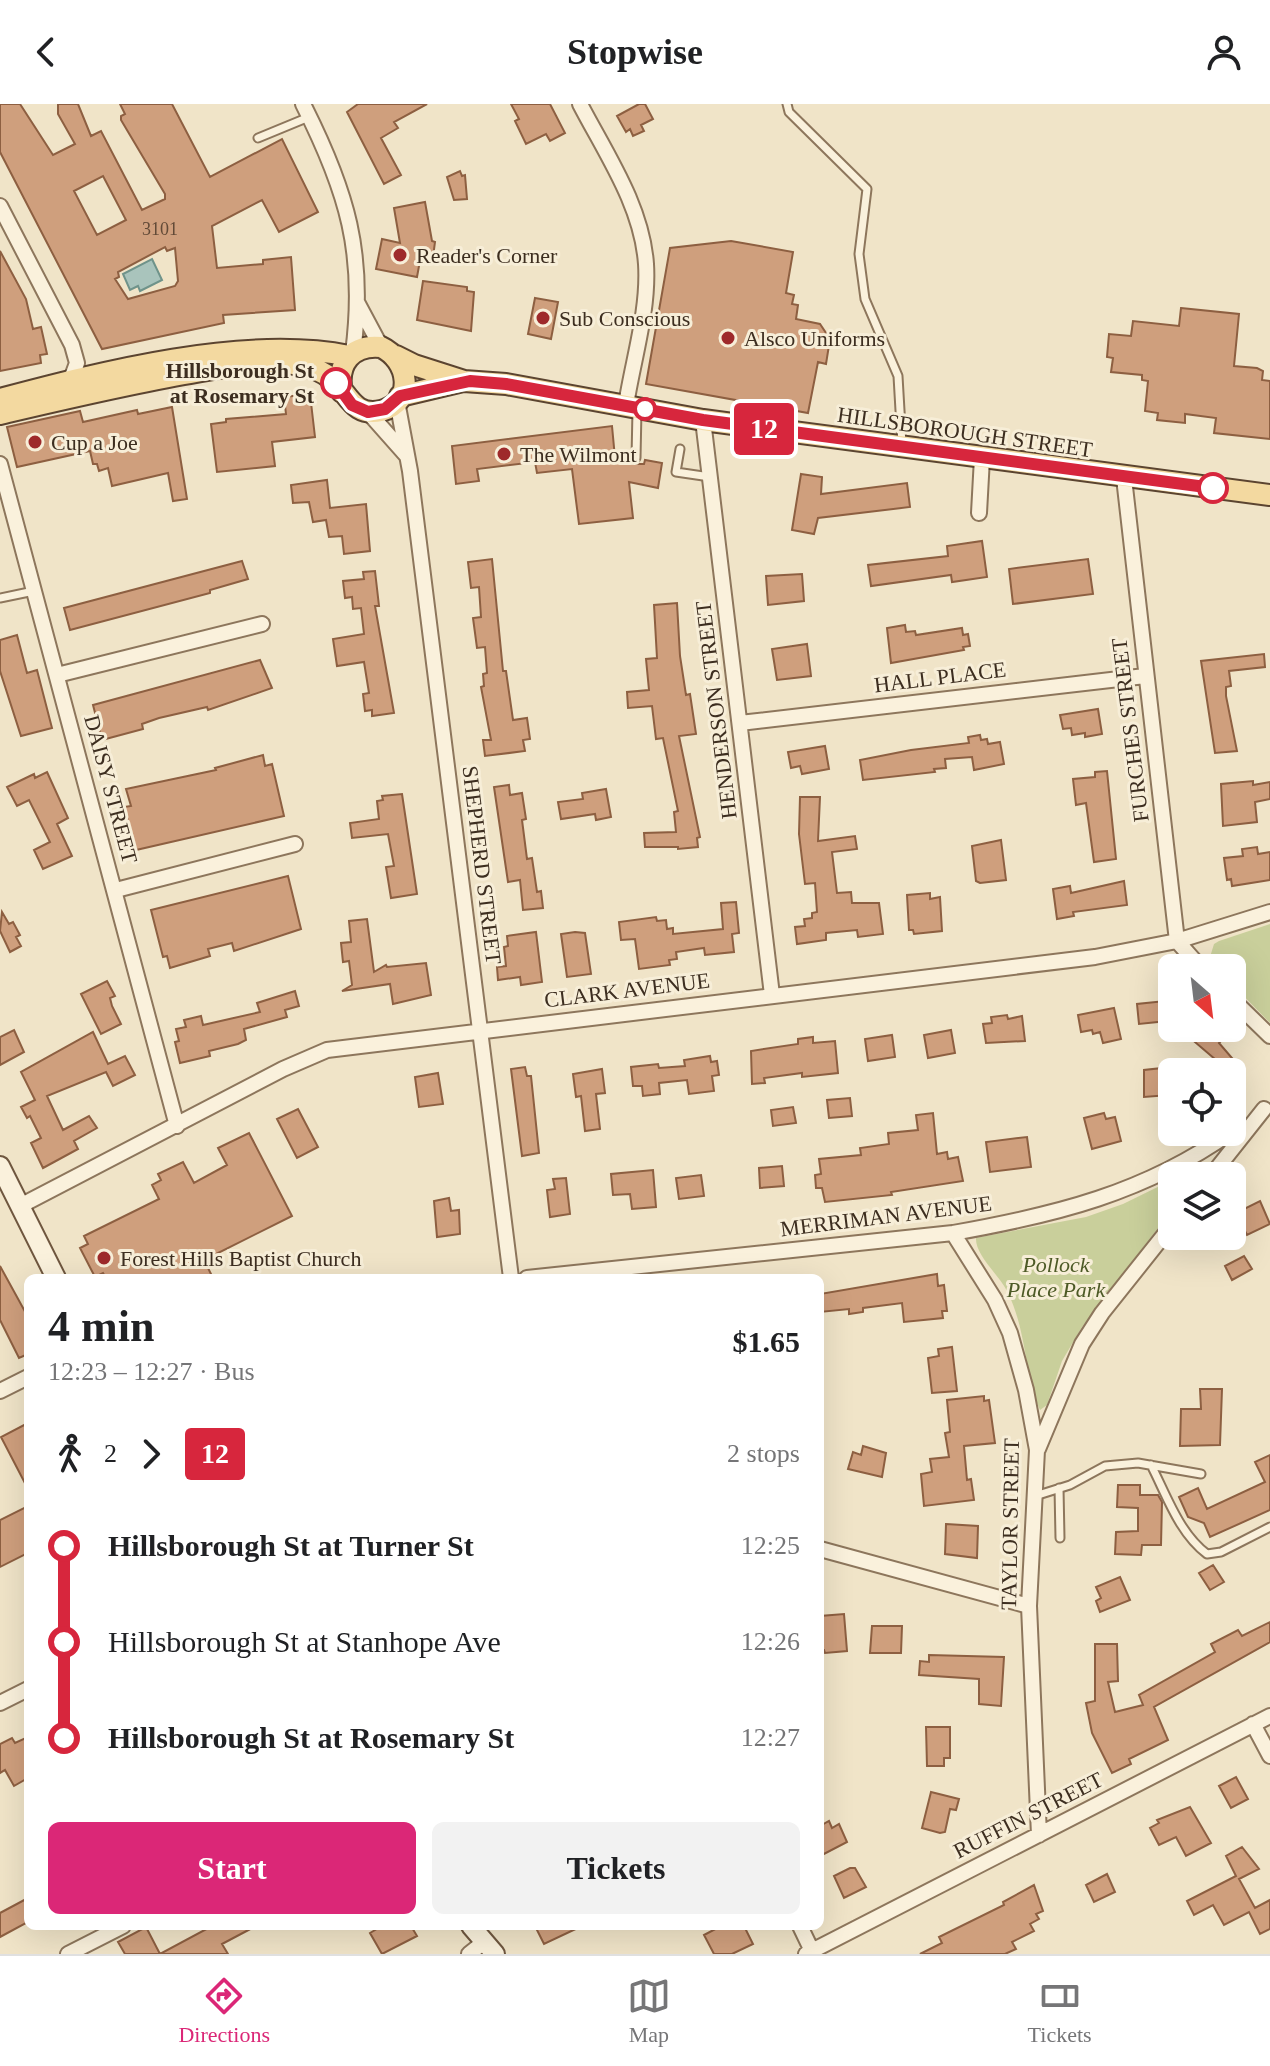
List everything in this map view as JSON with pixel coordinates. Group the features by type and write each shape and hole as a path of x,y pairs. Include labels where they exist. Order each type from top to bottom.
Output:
{"main road":[{"path":"0,414 140,382 264,362 291,363 315,369 336,383 342,392 352,405 368,412 385,409 399,398 405,379 389,352 361,348 351,355 340,373 342,392"},
{"path":"0,399 70,382 218,354 291,352 351,355"},
{"name":"HILLSBOROUGH STREET","path":"389,352 414,365 464,381 506,384 703,420 1270,495"},
{"name":"HILLSBOROUGH STREET","path":"399,398 464,381"},
{"path":"0,1166 54,1274"},
{"path":"474,1930 489,1948"}],"street":[{"path":"580,104 623,186 644,247 645,288 632,406"},
{"path":"306,111 334,168 347,209 357,302 351,355"},
{"path":"0,206 72,345 77,363 70,382"},
{"path":"357,302 389,352"},
{"name":"SHEPHERD STREET","path":"399,398 510,1274"},
{"path":"368,412 407,457"},
{"name":"HENDERSON STREET","path":"703,420 772,995"},
{"path":"979,513 982,458"},
{"name":"DAISY STREET","path":"0,464 177,1126"},
{"name":"FURCHES STREET","path":"1124,478 1177,941"},
{"path":"57,675 262,624"},
{"name":"HALL PLACE","path":"740,723 1145,676"},
{"path":"116,890 295,844"},
{"name":"CLARK AVENUE","path":"20,1206 283,1069 327,1050 772,995 1021,968 1177,941 1270,912"},
{"path":"1177,941 1189,954"},
{"path":"1246,1013 1270,1036"},
{"path":"1222,1162 1267,1106"},
{"name":"MERRIMAN AVENUE","path":"1246,1122 1267,1106"},
{"name":"MERRIMAN AVENUE","path":"565,1274 953,1233 1047,1216 1108,1197 1164,1173 1209,1146"},
{"name":"TAYLOR STREET","path":"953,1233 995,1300 1010,1333 1026,1390 1037,1450 1029,1606 1039,1835"},
{"path":"1037,1450 1082,1344 1102,1313 1158,1243"},
{"path":"0,1391 24,1379"},
{"path":"824,1550 1029,1606"},
{"path":"0,1703 24,1691"},
{"name":"RUFFIN STREET","path":"809,1952 1270,1716"},
{"path":"1253,1724 1270,1756"},
{"path":"68,1954 115,1930"},
{"path":"801,1930 809,1952"},
{"path":"469,1954 489,1948"}],"lane":[{"path":"787,104 789,112 867,189 859,254 865,299 898,376 902,447"},
{"path":"258,138 306,111"},
{"path":"632,406 636,458"},
{"path":"680,449 676,472 710,477"},
{"path":"0,598 34,591"},
{"path":"1035,1496 1105,1466 1138,1463 1201,1474"},
{"path":"1151,1465 1185,1532 1207,1554 1221,1552 1270,1527"},
{"path":"1059,1488 1060,1538"}],"green space":[{"path":"1270,924 1270,1023 1246,998 1246,954 1211,954 1214,944"},
{"name":"Pollock Place Park","path":"1158,1187 1158,1228 1082,1327 1062,1361 1047,1405 1040,1410 1014,1306 979,1251 976,1238 1086,1217"}],"water":[{"path":"152,259 162,280 140,291 138,286 130,290 123,274"}],"building":[{"path":"0,104 20,104 53,155 75,144 58,114 58,104 78,104 91,136 101,131 142,210 165,199 165,194 121,120 125,114 120,104 172,104 210,177 282,139 318,212 279,232 262,200 212,226 217,268 263,264 263,260 291,257 295,310 223,315 224,323 102,349 0,152","holes":["103,176 126,220 97,235 74,191","165,247 167,251 175,248 178,281 175,286 128,299 115,279 119,277 118,272"]},
{"path":"358,104 427,104 394,122 398,128 381,138 401,175 384,184 347,112"},
{"path":"511,104 550,104 565,133 550,141 546,134 526,144"},
{"path":"645,104 653,119 641,125 644,131 633,136 630,129 626,132 617,116"},
{"path":"460,171 462,176 465,175 467,199 454,200 447,177"},
{"path":"425,202 432,241 435,242 433,257 421,255 417,277 376,269 382,239 400,243 394,208"},
{"path":"731,241 793,252 786,293 794,295 792,304 798,305 796,319 820,324 830,339 826,364 818,362 808,413 646,384 670,248"},
{"path":"0,251 26,299 33,329 41,327 47,354 40,355 41,363 0,371"},
{"path":"423,281 467,287 467,291 474,292 471,331 417,320"},
{"name":"Sub Conscious","path":"535,298 558,302 551,339 528,334"},
{"path":"1181,308 1239,314 1234,366 1257,368 1263,371 1262,380 1270,381 1270,439 1214,433 1216,418 1185,414 1185,423 1157,420 1158,413 1145,411 1148,381 1142,380 1142,375 1111,372 1113,358 1107,357 1109,334 1131,336 1133,321 1179,326"},
{"path":"310,394 315,437 272,442 275,466 217,472 211,424 226,422 226,419 286,414 284,397"},
{"path":"172,407 187,499 173,501 168,473 112,486 108,468 99,471 97,464 93,464 90,451 17,467 7,427 80,411 83,422 137,410 138,414"},
{"path":"612,426 615,458 635,464 644,464 645,460 662,463 658,488 629,482 633,518 579,524 572,469 537,473 535,462 477,469 479,481 456,484 452,446"},
{"path":"801,474 822,477 821,494 907,483 910,507 818,518 814,534 792,530"},
{"path":"327,480 330,508 366,504 370,551 344,554 342,536 329,537 326,520 313,522 309,502 293,503 291,485"},
{"path":"982,541 987,577 952,582 951,575 871,586 868,565 948,556 947,546"},
{"path":"492,559 503,671 506,671 513,720 527,718 530,739 523,740 525,751 485,756 483,740 491,740 481,687 484,686 483,674 487,673 485,647 477,648 473,618 481,617 479,587 471,588 468,562"},
{"path":"1088,559 1093,594 1013,604 1009,569"},
{"path":"242,561 248,579 210,590 210,593 70,630 64,608"},
{"path":"375,571 379,606 375,606 394,713 372,716 372,710 365,711 363,694 369,693 364,662 337,666 333,639 364,634 361,608 353,609 352,597 345,598 343,581 364,579 363,572"},
{"path":"802,574 804,601 768,605 766,576"},
{"path":"677,603 680,656 696,734 679,736 700,837 697,838 698,847 645,847 644,833 676,832 674,812 678,811 663,738 656,739 652,706 628,708 627,692 649,690 646,659 657,658 654,605"},
{"path":"905,625 906,632 915,631 916,635 962,628 963,635 968,634 970,646 963,647 964,650 891,663 887,628"},
{"path":"17,635 27,673 37,670 52,728 21,736 0,671 0,640"},
{"path":"807,644 811,676 777,680 772,649"},
{"path":"1264,654 1265,667 1229,671 1231,686 1226,687 1226,696 1237,751 1215,753 1201,661"},
{"path":"260,660 272,688 208,710 207,707 159,718 142,724 143,729 102,740 93,705"},
{"path":"1098,709 1102,734 1085,737 1085,733 1072,735 1071,728 1063,729 1060,715"},
{"path":"980,735 981,740 987,739 988,744 1000,742 1004,764 974,770 972,757 945,759 946,768 934,769 935,772 863,780 860,760 969,743 968,737"},
{"path":"825,746 829,769 802,774 800,766 791,768 788,752"},
{"path":"263,755 265,766 272,764 284,816 136,850 124,807 131,806 126,789 216,770"},
{"path":"1107,771 1116,859 1094,862 1086,803 1076,805 1073,779 1095,777 1095,772"},
{"path":"47,772 68,818 57,824 72,856 43,869 34,850 50,842 29,800 17,806 7,787 34,774 35,778"},
{"path":"1253,781 1253,785 1270,782 1270,799 1255,802 1257,822 1223,826 1221,784"},
{"path":"509,785 510,795 522,793 527,859 532,858 537,892 541,891 543,908 523,910 520,880 508,882 494,787"},
{"path":"606,789 611,817 596,820 595,814 561,819 558,802 583,799 582,793"},
{"path":"402,794 417,894 391,898 386,867 394,866 388,834 352,838 350,823 379,819 377,801 383,800 382,796"},
{"path":"800,797 820,797 818,841 855,836 857,849 832,852 837,893 851,892 852,903 879,903 883,934 858,937 857,930 826,933 826,940 797,944 795,927 805,926 804,919 812,918 812,913 817,912 815,883 805,884 799,834"},
{"path":"1001,840 1006,880 976,881 972,846"},
{"path":"1257,847 1258,854 1270,852 1270,880 1232,886 1231,879 1227,880 1224,858 1243,856 1242,849"},
{"path":"288,876 301,929 234,951 232,943 208,949 210,956 170,968 167,956 163,957 151,910"},
{"path":"1124,881 1127,905 1073,912 1074,916 1057,919 1053,889 1070,886 1071,893"},
{"path":"930,893 930,899 940,897 942,931 914,934 913,930 909,930 907,895"},
{"path":"736,902 739,933 732,934 734,952 705,955 704,948 676,952 677,959 669,960 670,965 639,969 635,939 621,940 619,922 656,917 657,921 666,920 667,929 673,928 673,934 723,929 721,903"},
{"path":"2,912 9,924 13,922 20,935 16,937 21,946 10,952 0,931"},
{"path":"367,919 374,972 386,965 426,963 431,995 393,1004 390,984 342,991 352,985 349,961 343,962 341,943 351,942 349,921"},
{"path":"536,932 542,982 521,985 520,977 498,980 497,967 506,966 504,947 508,946 507,936"},
{"path":"585,933 591,974 567,977 561,934"},
{"path":"107,981 115,996 110,998 112,1006 121,1024 101,1034 81,994"},
{"path":"295,991 299,1006 285,1010 287,1017 244,1029 246,1040 209,1051 210,1056 180,1063 175,1042 179,1041 176,1029 186,1027 184,1020 201,1016 203,1025 260,1012 257,1003"},
{"path":"1158,1002 1158,1022 1139,1024 1137,1004"},
{"path":"1114,1008 1121,1039 1103,1043 1100,1032 1081,1032 1078,1015"},
{"path":"1007,1015 1008,1019 1022,1016 1025,1041 986,1043 983,1024 992,1023 991,1017"},
{"path":"14,1030 24,1052 0,1065 0,1037"},
{"path":"951,1030 955,1053 928,1058 924,1035"},
{"path":"93,1032 108,1064 125,1056 135,1075 113,1086 106,1072 47,1096 63,1130 89,1116 97,1128 74,1141 78,1149 43,1168 31,1143 41,1138 30,1116 27,1118 21,1107 35,1100 21,1072"},
{"path":"892,1035 895,1057 868,1061 865,1039"},
{"path":"813,1037 813,1043 835,1041 838,1073 802,1077 802,1073 764,1078 765,1083 752,1084 751,1051 798,1044 798,1039"},
{"path":"1195,1042 1220,1042 1232,1058 1214,1058"},
{"path":"710,1056 711,1062 717,1061 719,1075 712,1076 714,1091 689,1094 687,1080 659,1083 660,1094 643,1096 642,1086 633,1086 631,1067 658,1064 659,1068 685,1066 684,1060"},
{"path":"525,1067 527,1076 531,1076 539,1153 522,1156 511,1069"},
{"path":"1158,1068 1158,1096 1144,1097 1144,1070"},
{"path":"602,1069 605,1093 596,1094 600,1129 585,1131 581,1096 576,1097 573,1074"},
{"path":"438,1073 443,1104 419,1107 415,1077"},
{"path":"850,1098 852,1116 829,1118 827,1100"},
{"path":"793,1107 796,1123 773,1126 771,1110"},
{"path":"298,1109 318,1147 297,1158 277,1119"},
{"path":"933,1113 937,1154 947,1152 948,1159 958,1157 963,1181 891,1192 892,1195 825,1202 822,1188 816,1188 815,1175 821,1174 819,1159 861,1155 860,1148 889,1144 888,1133 918,1130 916,1115"},
{"path":"1104,1113 1106,1119 1115,1117 1121,1141 1092,1149 1084,1118"},
{"path":"249,1133 292,1216 204,1260 211,1274 93,1274 80,1248 88,1244 84,1236 159,1199 152,1185 161,1180 158,1174 183,1162 194,1183 227,1165 218,1148"},
{"path":"1027,1137 1031,1167 990,1172 986,1142"},
{"path":"782,1166 784,1186 760,1188 759,1168"},
{"path":"653,1170 656,1207 632,1209 630,1194 613,1195 611,1174"},
{"path":"701,1175 704,1196 679,1199 676,1178"},
{"path":"566,1178 570,1214 550,1217 547,1190 555,1189 553,1179"},
{"path":"449,1198 451,1211 459,1210 460,1234 437,1237 434,1201"},
{"path":"1260,1201 1270,1224 1247,1235 1246,1208"},
{"path":"1244,1256 1252,1269 1232,1280 1225,1266"},
{"path":"0,1266 24,1310 24,1356 19,1358 0,1320"},
{"path":"937,1274 938,1286 944,1285 947,1311 942,1311 943,1318 904,1322 902,1303 863,1308 863,1312 849,1314 849,1309 824,1312 824,1293"},
{"path":"952,1347 957,1391 932,1393 928,1358 939,1356 938,1349"},
{"path":"1200,1389 1222,1389 1220,1445 1180,1446 1181,1409 1201,1409"},
{"path":"984,1396 984,1401 989,1400 995,1443 964,1446 967,1480 971,1479 974,1500 924,1506 921,1474 932,1472 930,1459 949,1457 945,1433 950,1432 947,1400"},
{"path":"24,1425 24,1481 1,1437"},
{"path":"863,1446 886,1453 882,1477 848,1469 853,1452 861,1455"},
{"path":"1270,1455 1270,1510 1210,1537 1204,1523 1188,1517 1179,1497 1198,1488 1207,1509 1265,1482 1255,1462"},
{"path":"1118,1485 1140,1485 1140,1495 1158,1495 1162,1502 1161,1545 1142,1545 1141,1555 1115,1554 1116,1532 1138,1531 1138,1508 1117,1507"},
{"path":"24,1508 24,1555 0,1567 0,1520"},
{"path":"946,1524 978,1526 977,1558 945,1554"},
{"path":"1213,1565 1224,1582 1210,1590 1199,1573"},
{"path":"1120,1577 1130,1600 1100,1612 1096,1601 1101,1598 1096,1587"},
{"path":"844,1614 847,1651 825,1653 824,1616"},
{"path":"1270,1622 1270,1642 1154,1707 1168,1740 1129,1759 1131,1764 1112,1773 1092,1733 1086,1703 1095,1701 1095,1644 1117,1644 1118,1681 1108,1682 1115,1712 1143,1705 1139,1695 1215,1652 1211,1644 1238,1630 1242,1636"},
{"path":"872,1626 902,1626 901,1653 870,1653"},
{"path":"929,1655 1004,1657 1001,1706 979,1704 979,1679 919,1675 920,1661 929,1662"},
{"path":"926,1727 950,1727 950,1758 944,1758 944,1766 927,1766"},
{"path":"12,1738 15,1743 24,1739 24,1780 14,1786 5,1770 0,1773 0,1744"},
{"path":"1236,1777 1248,1799 1231,1808 1219,1786"},
{"path":"931,1792 959,1799 956,1810 950,1809 945,1832 922,1828"},
{"path":"1190,1807 1211,1843 1186,1856 1176,1837 1159,1845 1150,1828 1159,1823 1157,1820"},
{"path":"829,1821 832,1828 839,1824 847,1842 824,1854 824,1824"},
{"path":"1242,1847 1259,1869 1239,1879 1255,1908 1270,1900 1270,1929 1260,1934 1249,1912 1224,1925 1213,1905 1194,1915 1187,1901 1236,1876 1226,1856"},
{"path":"855,1868 866,1887 844,1898 834,1876"},
{"path":"1107,1874 1115,1892 1094,1902 1086,1885"},
{"path":"1034,1885 1043,1911 1036,1914 1039,1919 1030,1924 1034,1931 1012,1942 1016,1949 1005,1954 920,1954 942,1943 939,1937 1004,1905 1003,1902"},
{"path":"24,1900 24,1924 0,1937 0,1913"},
{"path":"140,1930 148,1930 160,1954 125,1954 118,1942"},
{"path":"205,1930 248,1930 222,1944 228,1954 160,1954"},
{"path":"375,1930 413,1930 417,1936 382,1954 370,1933"},
{"path":"537,1930 574,1930 544,1944"},
{"path":"713,1930 746,1930 753,1944 732,1954 714,1954 704,1935"}],"bus line":[{"name":"12","path":"336,383 352,405 368,412 390,407 400,396 464,381 506,384 703,420 1213,488"}],"place":[{"name":"Reader's Corner","path":"400,255"},
{"name":"Sub Conscious","path":"543,318"},
{"name":"Alsco Uniforms","path":"728,338"},
{"name":"Hillsborough St at Rosemary St","path":"336,383"},
{"name":"Cup a Joe","path":"35,442"},
{"name":"The Wilmont","path":"504,454"},
{"name":"Forest Hills Baptist Church","path":"104,1258"}]}
